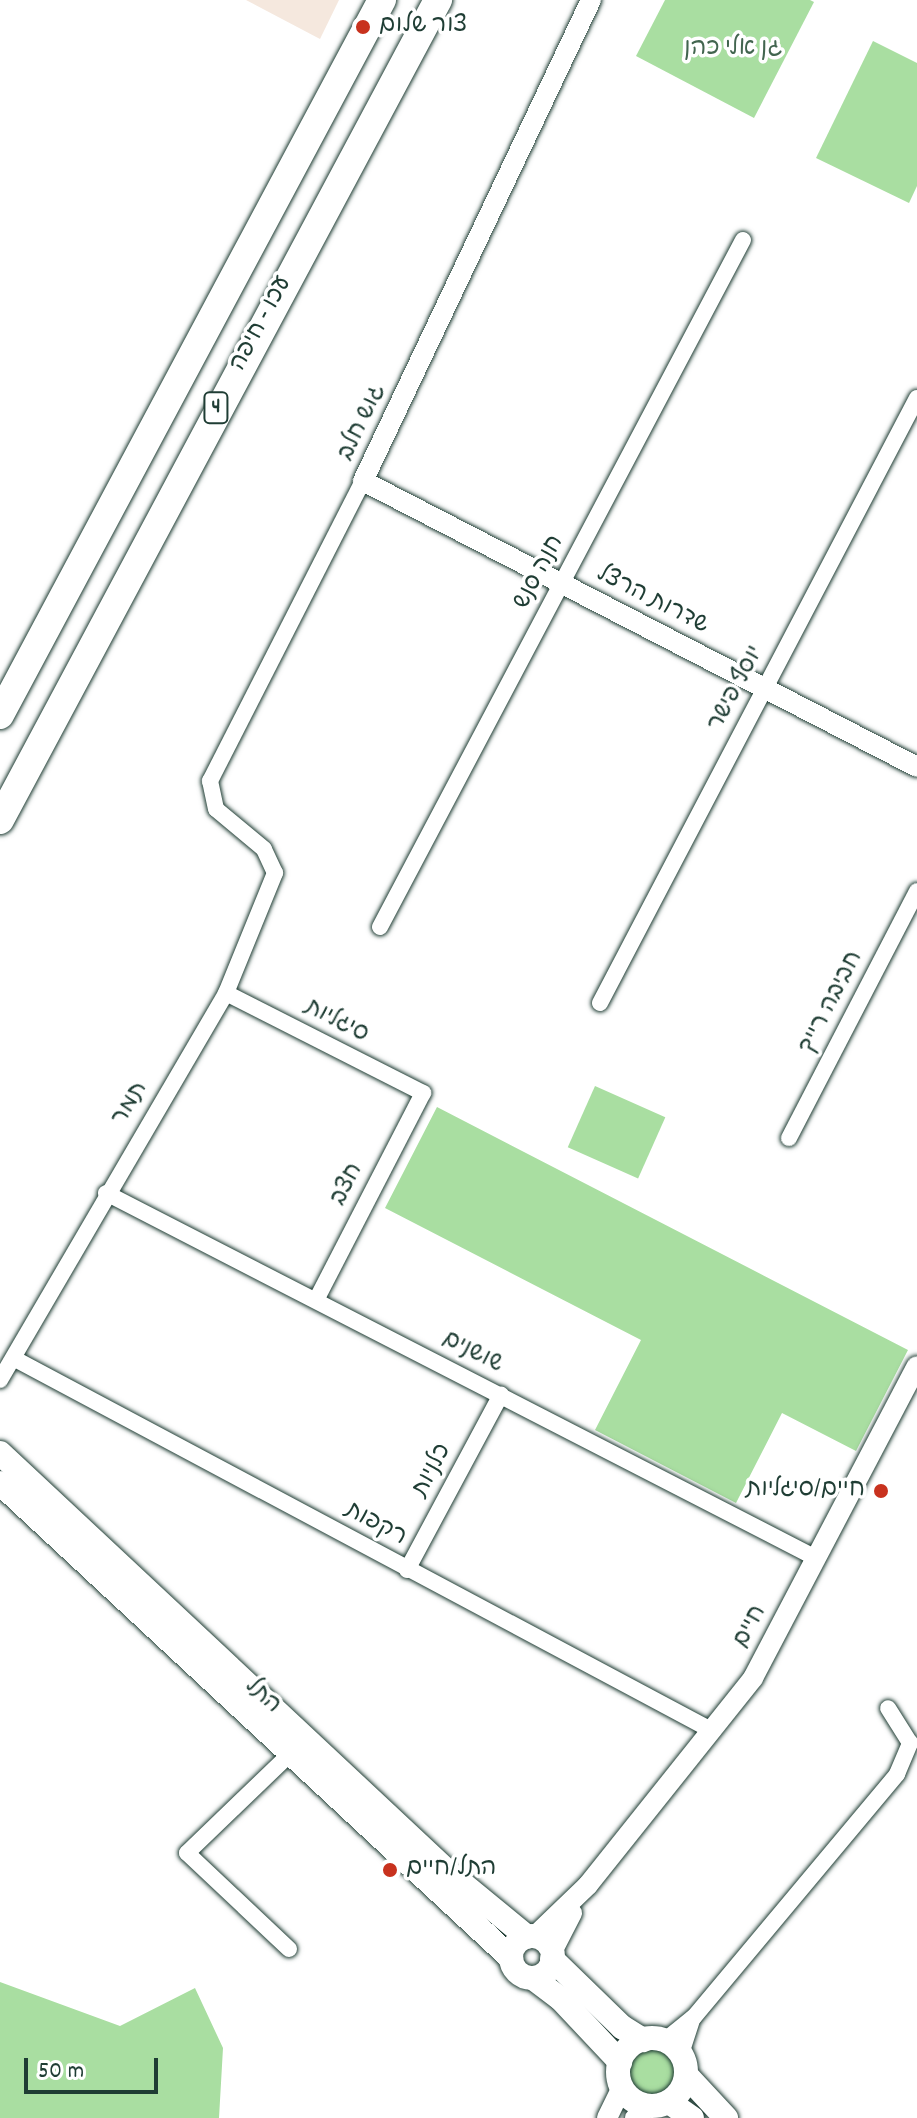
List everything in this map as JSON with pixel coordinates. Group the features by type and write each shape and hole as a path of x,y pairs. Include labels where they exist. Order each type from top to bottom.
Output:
{"highway":[{"name":"עכו - חיפה","path":"0,715 382,0"},
{"name":"עכו - חיפה","path":"0,820 438,0"}],"main road":[{"name":"התל","path":"0,1453 448,1872 541,1946 622,2027 669,2052 726,2118"},
{"name":"התל","path":"0,1483 511,1958"},
{"path":"533,1978 545,1973 541,1946 515,1945 511,1958 520,1974 533,1978 560,1998 620,2062"},
{"path":"651,2108 669,2052 629,2048 620,2062 622,2087 651,2108 692,2118"}],"street":[{"name":"גוש חלב","path":"264,849 216,809 210,781 363,481 591,3"},
{"name":"חנה סנש","path":"380,927 743,240"},
{"name":"יוסף פישר","path":"600,1003 917,398"},
{"name":"שדרות הרצל","path":"363,481 917,767"},
{"name":"תמר","path":"1,1383 106,1193 226,993 275,873 264,849"},
{"name":"חביבה רייך","path":"789,1138 917,891"},
{"name":"סיגליות","path":"226,993 423,1093"},
{"name":"חצב","path":"316,1300 423,1093"},
{"name":"שושנים","path":"106,1193 816,1558"},
{"name":"רקפות","path":"15,1359 713,1731"},
{"name":"חיים","path":"541,1946 753,1678 917,1366"},
{"name":"כלניות","path":"407,1570 501,1395"},
{"path":"669,2052 694,2017 897,1774 910,1743 888,1708"},
{"path":"289,1949 187,1853 290,1751 309,1749 325,1756"},
{"path":"607,2118 622,2087"}],"shaded area":[{"path":"246,0 339,0 320,39"}],"green space":[{"name":"גן אלי כהן","path":"665,0 814,2 754,118 636,56"},
{"path":"873,41 917,63 917,186 909,203 816,158"},
{"path":"595,1086 665,1117 638,1179 568,1147"},
{"path":"437,1107 908,1350 856,1451 782,1413 736,1503 595,1430 641,1340 385,1208"},
{"path":"0,1982 120,2026 195,1988 223,2048 219,2118 0,2118"},
{"path":"652,2048 669,2055 676,2072 669,2089 652,2096 635,2089 628,2072 635,2055"}],"place":[{"name":"צור שלום","path":"363,27"},
{"name":"חיים/סיגליות","path":"881,1491"},
{"name":"התל/חיים","path":"390,1870"}]}
